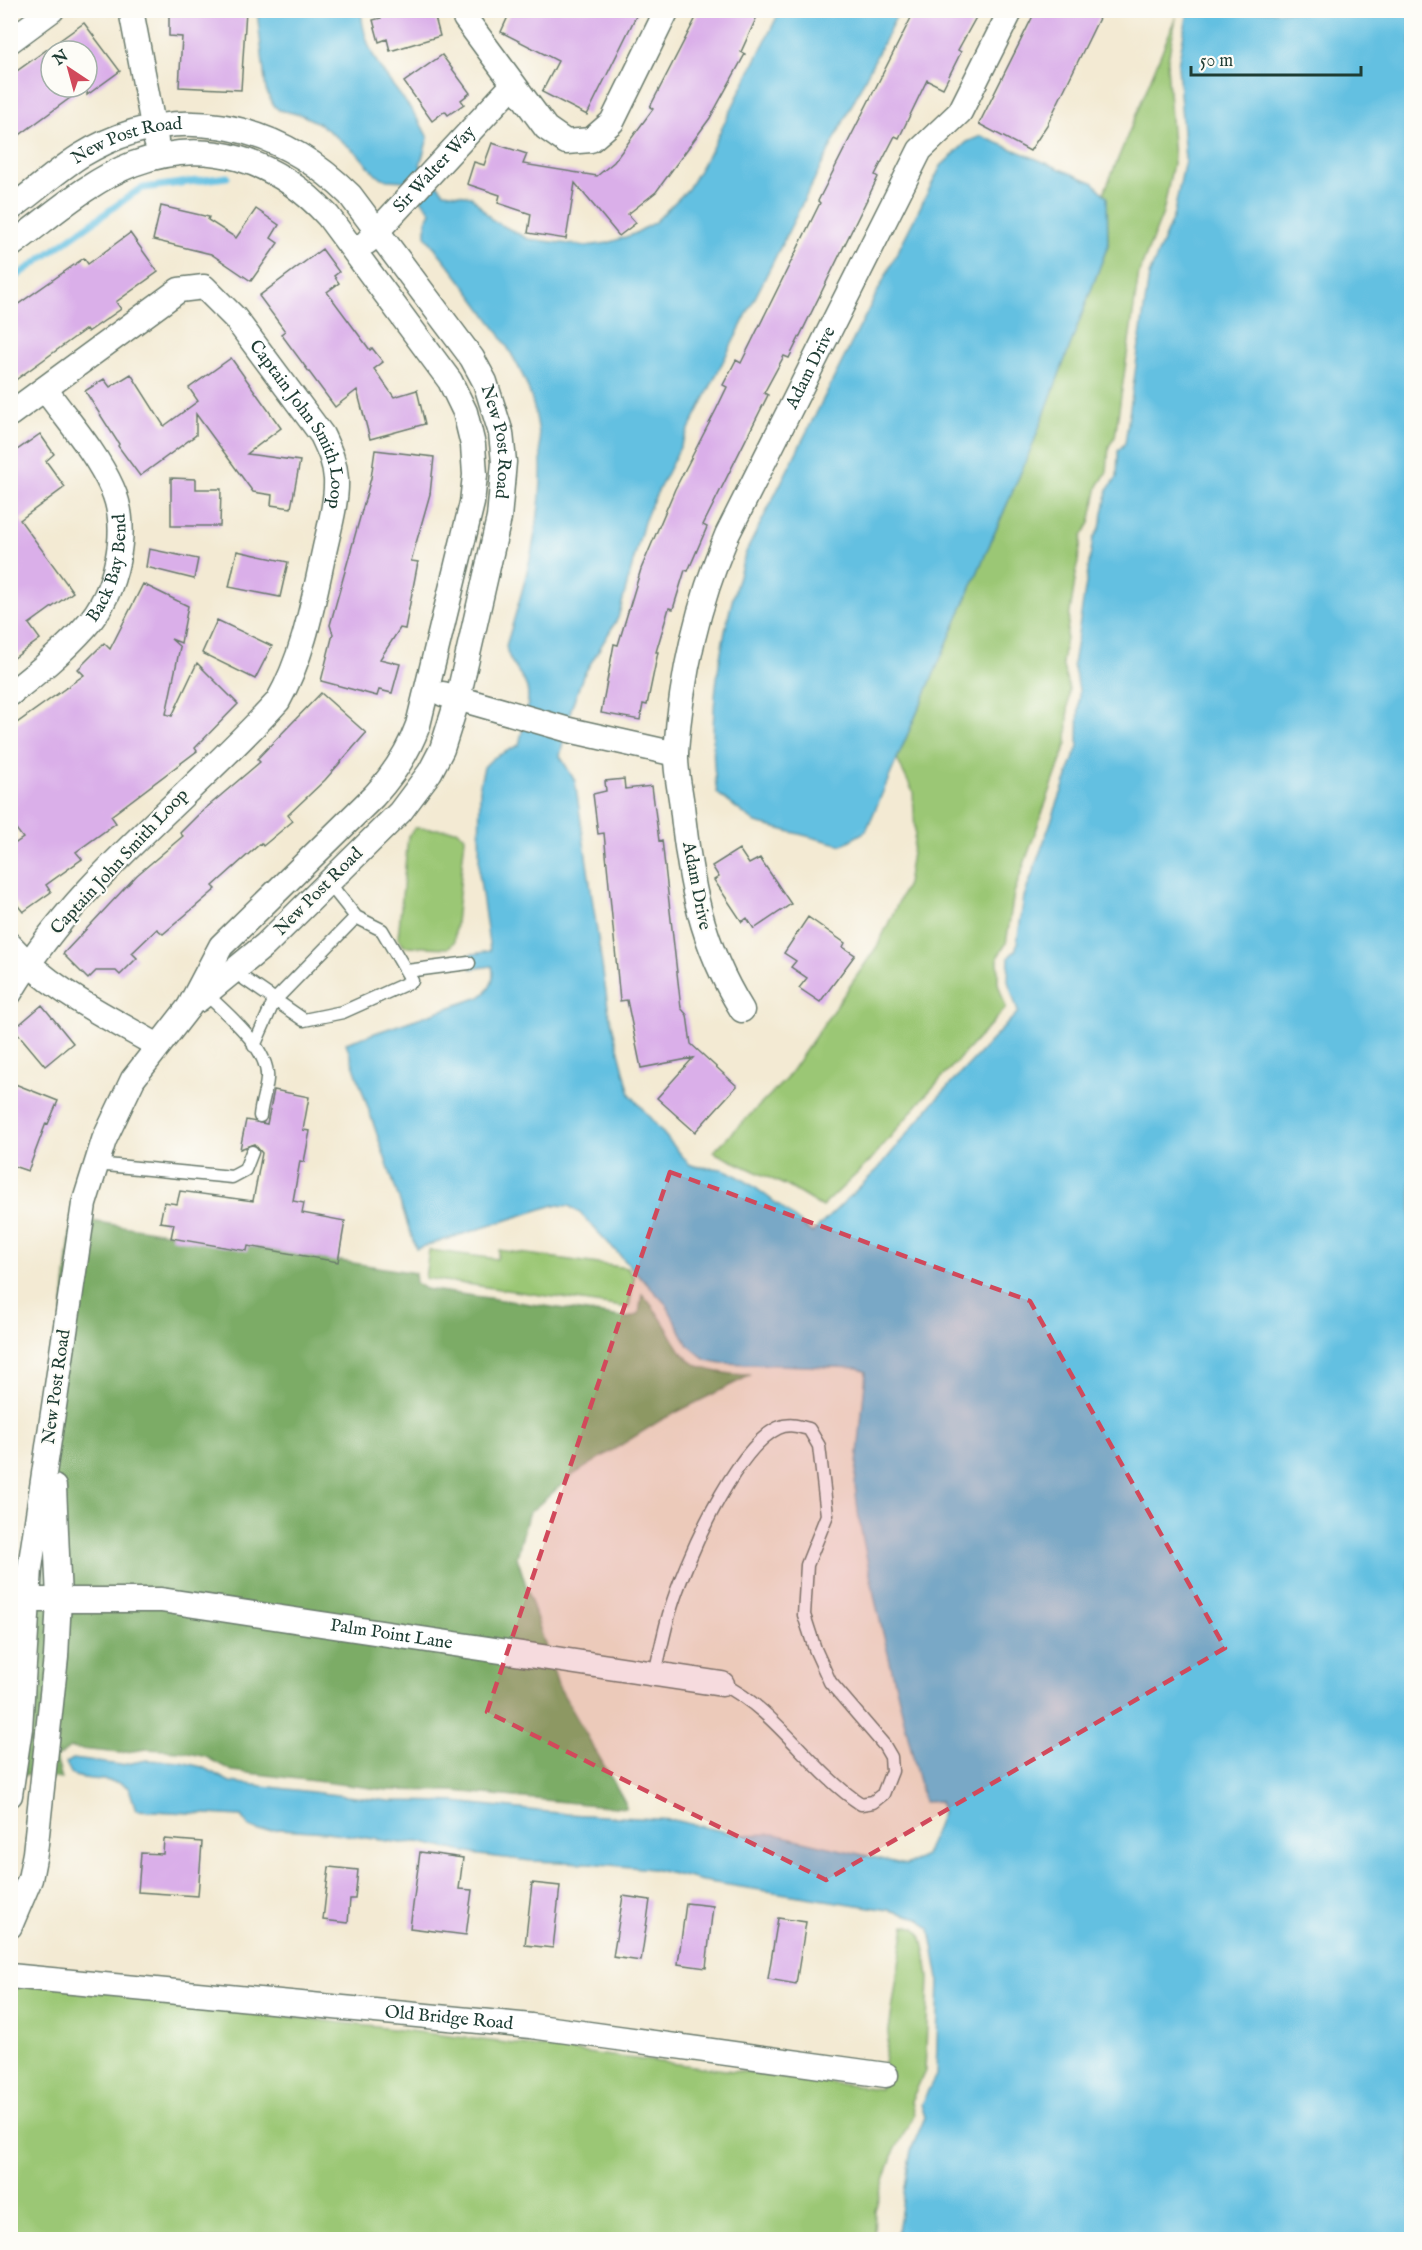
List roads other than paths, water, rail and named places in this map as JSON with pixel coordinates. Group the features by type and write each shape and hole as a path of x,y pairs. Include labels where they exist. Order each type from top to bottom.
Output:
{"street":[{"path":"10,41 52,10"},
{"path":"131,10 159,156"},
{"path":"465,10 465,18 513,85 546,128 566,142 591,140 612,122 668,10"},
{"name":"Adam Drive","path":"742,1010 717,965 699,916 686,843 676,754 687,665 703,598 727,535 920,150 960,112 1011,10"},
{"name":"Sir Walter Way","path":"356,253 513,85"},
{"name":"New Post Road","path":"10,209 81,156 112,140 154,126 186,122 218,125 243,130 290,148 332,177 350,195 472,358 485,382 501,434 504,462 499,518 458,698 442,749 416,793 265,945 197,1001 158,1046 133,1079 96,1164 84,1204 30,1568 20,1728 11,1784"},
{"name":"New Post Road","path":"10,246 90,187 131,165 159,156 192,152 255,163 283,176 307,194 328,216 450,381 465,412 473,445 475,475 472,503 418,725 408,751 393,775 221,946 197,1001"},
{"name":"Captain John Smith Loop","path":"10,414 179,290 204,287 235,318 322,435 333,457 336,480 331,519 314,597 293,673 278,700 110,868 27,964 10,993"},
{"name":"Back Bay Bend","path":"10,694 44,667 87,625 102,602 113,574 119,544 119,518 112,489 45,389"},
{"path":"427,689 569,730 676,754"},
{"path":"10,945 27,964 73,996 158,1046"},
{"path":"10,1926 30,1880 35,1853 56,1657 59,1599 51,1432"},
{"name":"Palm Point Lane","path":"28,1600 161,1600 722,1684"},
{"path":"11,1784 42,1780"},
{"name":"Old Bridge Road","path":"10,1976 531,2026 886,2075"}],"lane":[{"path":"233,971 304,1020 344,1012 412,981 382,930 356,917 328,882"},
{"path":"254,1046 274,1001 356,917"},
{"path":"407,972 469,963"},
{"path":"197,1001 248,1034 266,1066 267,1079 260,1116"},
{"path":"96,1164 232,1177 245,1170 252,1152"},
{"path":"655,1673 670,1610 700,1536 730,1479 760,1440 779,1427 794,1424 809,1429 819,1446 827,1515 807,1564 804,1615 815,1649 830,1682 884,1745 891,1757 892,1771 883,1794 873,1802 861,1804 847,1795 825,1776 757,1705 722,1684"}],"water":[{"path":"257,11 361,11 370,50 419,121 428,138 420,165 444,192 471,196 492,220 528,239 586,246 608,243 634,234 655,222 688,189 711,150 780,11 899,11 651,505 644,522 618,618 583,676 571,709 560,756 575,781 609,1013 630,1094 689,1164 725,1170 736,1175 770,1198 812,1233 878,1169 932,1104 1018,1012 1008,981 1009,957 1016,949 1024,897 1078,746 1079,689 1073,665 1093,539 1100,528 1108,489 1117,477 1118,451 1125,443 1149,275 1173,217 1185,160 1178,65 1188,11 1411,11 1411,2239 894,2239 898,2231 911,2150 925,2117 921,2104 936,2075 939,1979 930,1929 919,1918 889,1910 703,1881 652,1869 589,1863 531,1861 479,1855 418,1842 401,1843 327,1832 280,1829 259,1831 249,1827 241,1816 136,1810 129,1788 116,1782 72,1775 66,1763 73,1759 121,1765 147,1760 181,1762 202,1767 230,1782 389,1801 454,1802 567,1814 673,1820 739,1835 774,1834 906,1865 925,1856 942,1813 940,1801 924,1802 876,1604 859,1520 855,1485 866,1372 858,1368 722,1363 706,1360 688,1345 666,1304 579,1212 569,1206 554,1205 416,1249 346,1043 480,997 492,983 492,966 471,969 468,955 490,951 479,873 480,784 484,767 493,758 519,745 527,709 527,688 509,658 506,646 524,583 538,517 541,452 537,420 520,370 497,330 426,237 426,221 431,212 407,181 387,180 376,175 358,154 320,124 302,115 279,110 273,105 266,90"},
{"path":"981,136 1094,183 1107,197 1108,245 1033,444 866,831 842,845 756,823 717,793 714,763 713,732 718,671 737,581 746,552 941,166 967,142"}],"waterway":[{"path":"10,281 143,188 227,177"}]}
